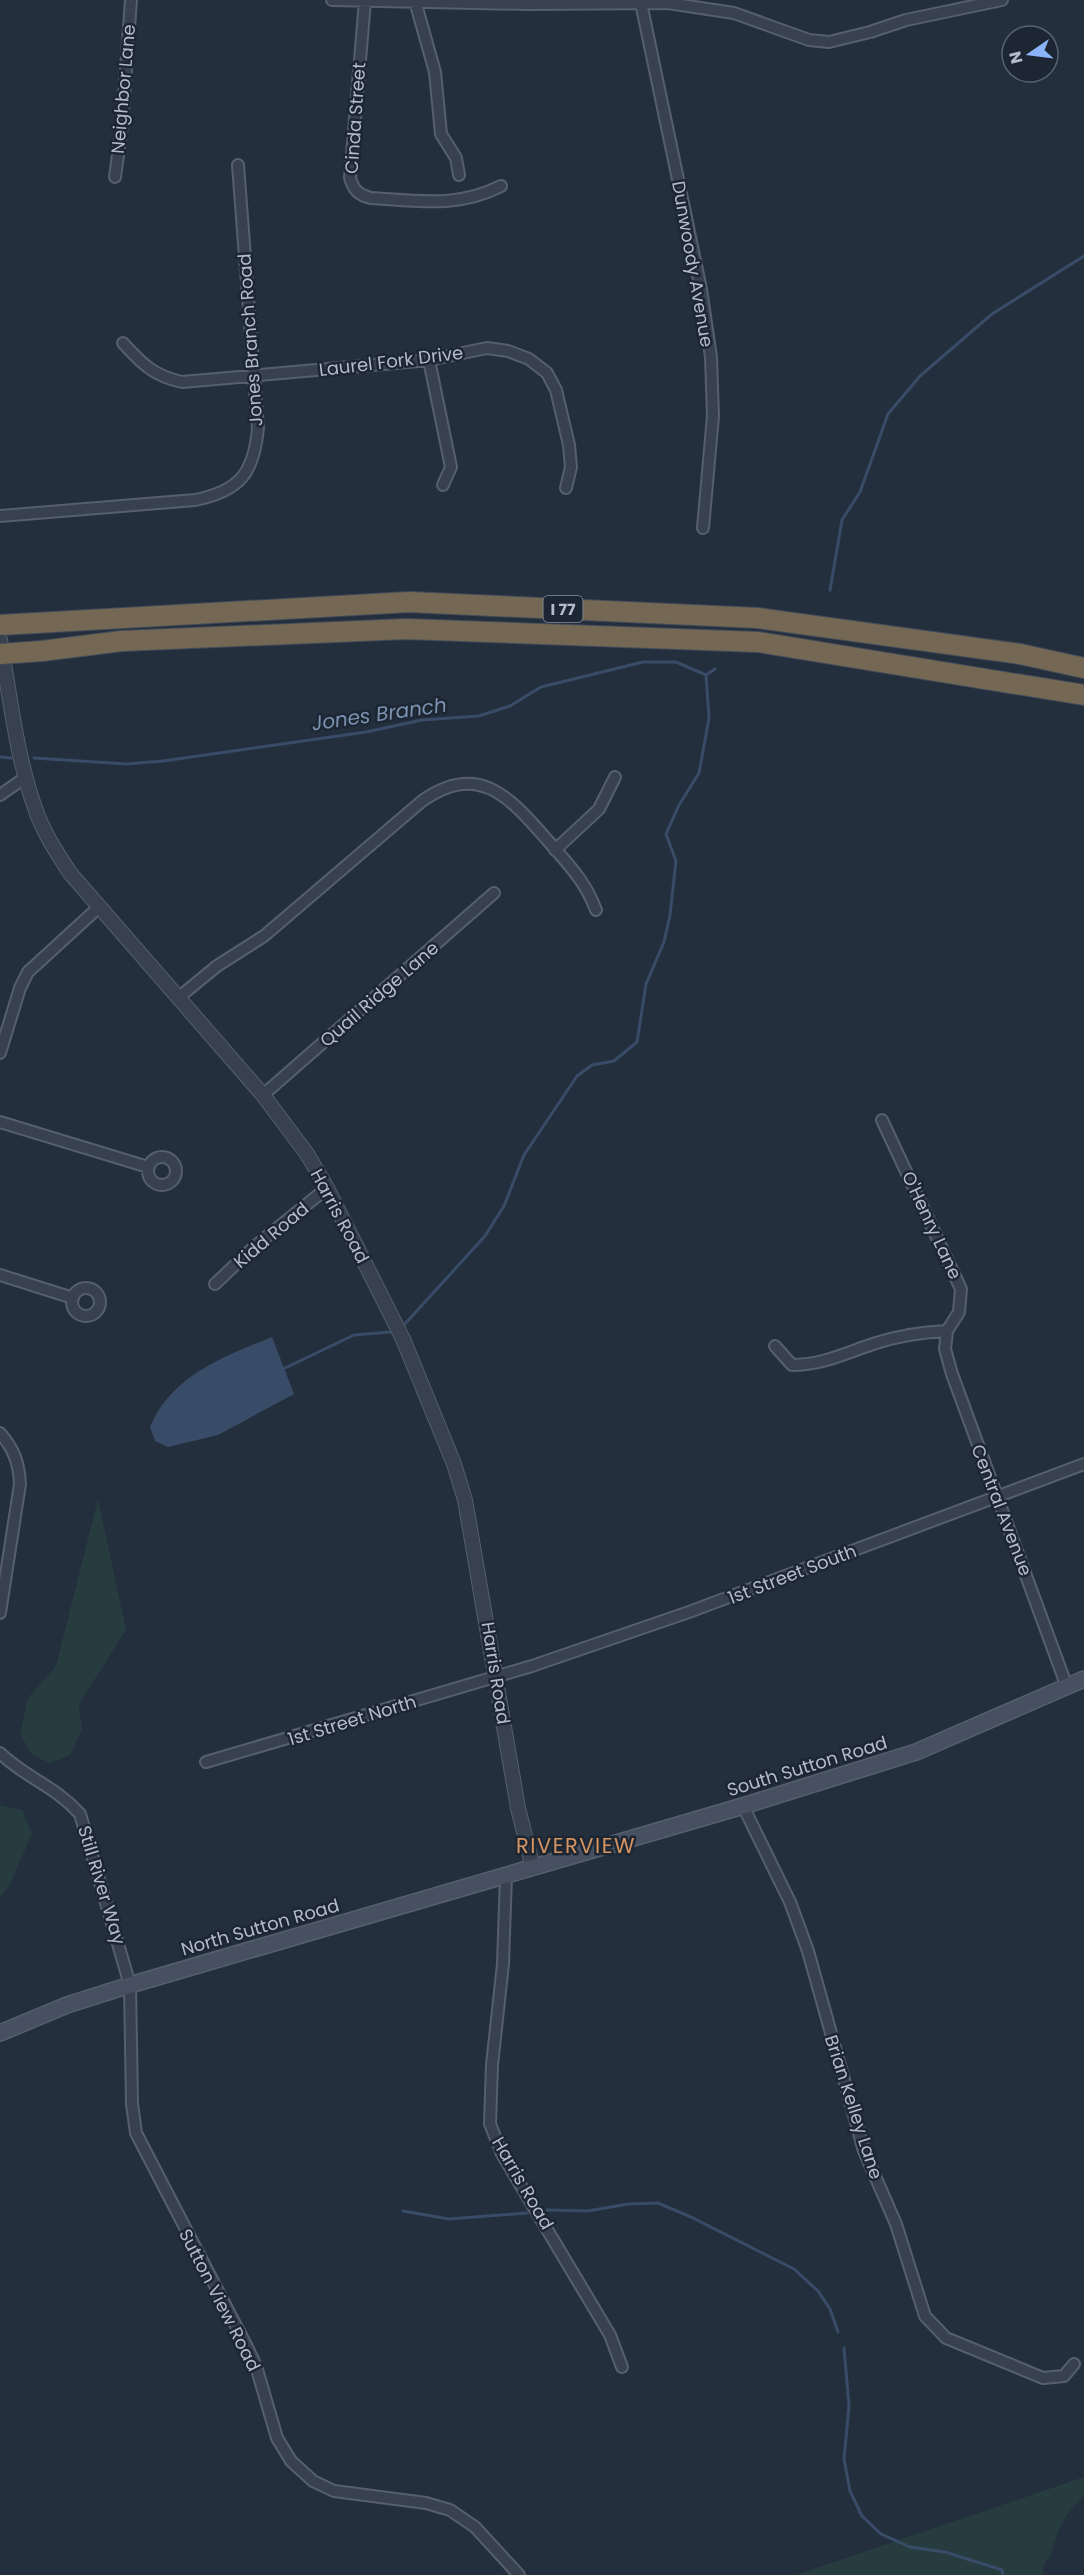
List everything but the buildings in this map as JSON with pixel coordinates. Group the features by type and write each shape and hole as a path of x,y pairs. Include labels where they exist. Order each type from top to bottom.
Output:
{"highway":[{"name":"I 77","path":"0,625 409,602 758,618 1020,654 1084,668"},
{"name":"I 77","path":"0,654 122,641 406,629 758,642 1084,695"},
{"path":"1020,654 1084,663"}],"main road":[{"name":"South Sutton Road","path":"533,1868 916,1752 1084,1679"},
{"name":"North Sutton Road","path":"0,2033 67,2005 130,1985 533,1868"}],"street":[{"name":"Neighbor Lane","path":"115,177 122,126 131,0"},
{"path":"332,0 641,3 716,9 809,40 829,42 906,20 1002,0"},
{"name":"Cinda Street","path":"365,1 351,158 350,178 353,189 371,198 454,202 469,200 501,186"},
{"path":"415,2 435,72 441,134 456,158 459,175"},
{"name":"Dunwoody Avenue","path":"641,3 701,289 711,357 713,416 703,528"},
{"name":"Jones Branch Road","path":"0,516 195,500 214,496 230,489 243,478 252,464 258,428 238,165"},
{"name":"Laurel Fork Drive","path":"123,343 145,368 161,377 182,382 429,360 487,348 530,358 547,373 556,390 569,445 571,467 566,488"},
{"path":"429,360 451,467 443,485"},
{"name":"Harris Road","path":"0,640 26,777 35,810 50,841 70,873 263,1095 307,1154 327,1188 403,1339 454,1464 465,1500 518,1808 533,1868"},
{"path":"0,795 26,777"},
{"path":"555,850 599,809 615,777"},
{"path":"178,998 217,966 264,936 437,790 458,783 478,784 498,790 515,803 587,886 596,910"},
{"name":"Quail Ridge Lane","path":"263,1095 494,893"},
{"path":"0,1053 20,988 28,972 99,907"},
{"name":"O'Henry Lane","path":"882,1120 961,1289 959,1312 947,1331"},
{"path":"0,1122 148,1167"},
{"name":"Kidd Road","path":"215,1284 254,1247 327,1188"},
{"path":"0,1275 73,1298"},
{"path":"775,1346 792,1365 812,1365 875,1343 917,1333 947,1331"},
{"name":"Central Avenue","path":"947,1331 945,1349 952,1374 1066,1688"},
{"path":"0,1433 10,1445 19,1466 20,1484 5,1549 0,1613"},
{"name":"1st Street South","path":"497,1676 689,1612 1084,1464"},
{"name":"1st Street North","path":"206,1762 497,1676"},
{"name":"Still River Way","path":"0,1753 14,1767 65,1797 80,1814 130,1985"},
{"name":"Brian Kelley Lane","path":"743,1806 790,1902 808,1951 864,2151 896,2224 925,2316 946,2338 1043,2378 1064,2376 1074,2364"},
{"name":"Harris Road","path":"506,1876 503,1964 492,2065 490,2124 502,2154 610,2335 622,2367"},
{"name":"Sutton View Road","path":"130,1985 132,2104 136,2133 252,2357 273,2426 283,2450 301,2471 334,2491 426,2503 456,2514 475,2527 519,2575"}],"green space":[{"path":"98,1499 126,1630 79,1704 82,1730 70,1755 50,1763 32,1755 20,1734 28,1698 56,1666"},
{"path":"0,1805 22,1810 32,1834 9,1886 0,1898"},
{"path":"1084,2477 1084,2496 1061,2525 1052,2552 1044,2564 1043,2575 796,2575"}],"water":[{"path":"272,1337 294,1394 218,1435 168,1447 155,1441 150,1427 171,1394 185,1381 235,1352"}],"waterway":[{"name":"Jones Branch","path":"830,590 842,520 860,492 888,414 920,376 992,314 1084,256"},
{"name":"Jones Branch","path":"34,758 126,764 163,761 366,732 422,720 479,716 510,706 541,687 643,662 676,662 706,675"},
{"name":"Jones Branch","path":"706,675 715,669"},
{"path":"404,1325 485,1236 504,1206 524,1155 577,1076 592,1065 614,1061 637,1042 646,984 664,942 670,915 676,861 666,834 679,805 699,773 709,718 706,675"},
{"name":"Jones Branch","path":"0,757 11,758"},
{"path":"285,1368 354,1335 391,1332"},
{"path":"547,2210 588,2211 628,2204 658,2203 691,2217 794,2269 818,2291 830,2309 838,2332"},
{"path":"403,2211 449,2219 527,2213"},
{"path":"844,2348 849,2406 844,2459 850,2491 862,2516 881,2534 910,2547 945,2552 1002,2570 1003,2575"}],"district":[{"name":"RIVERVIEW","path":"576,1845"}]}
